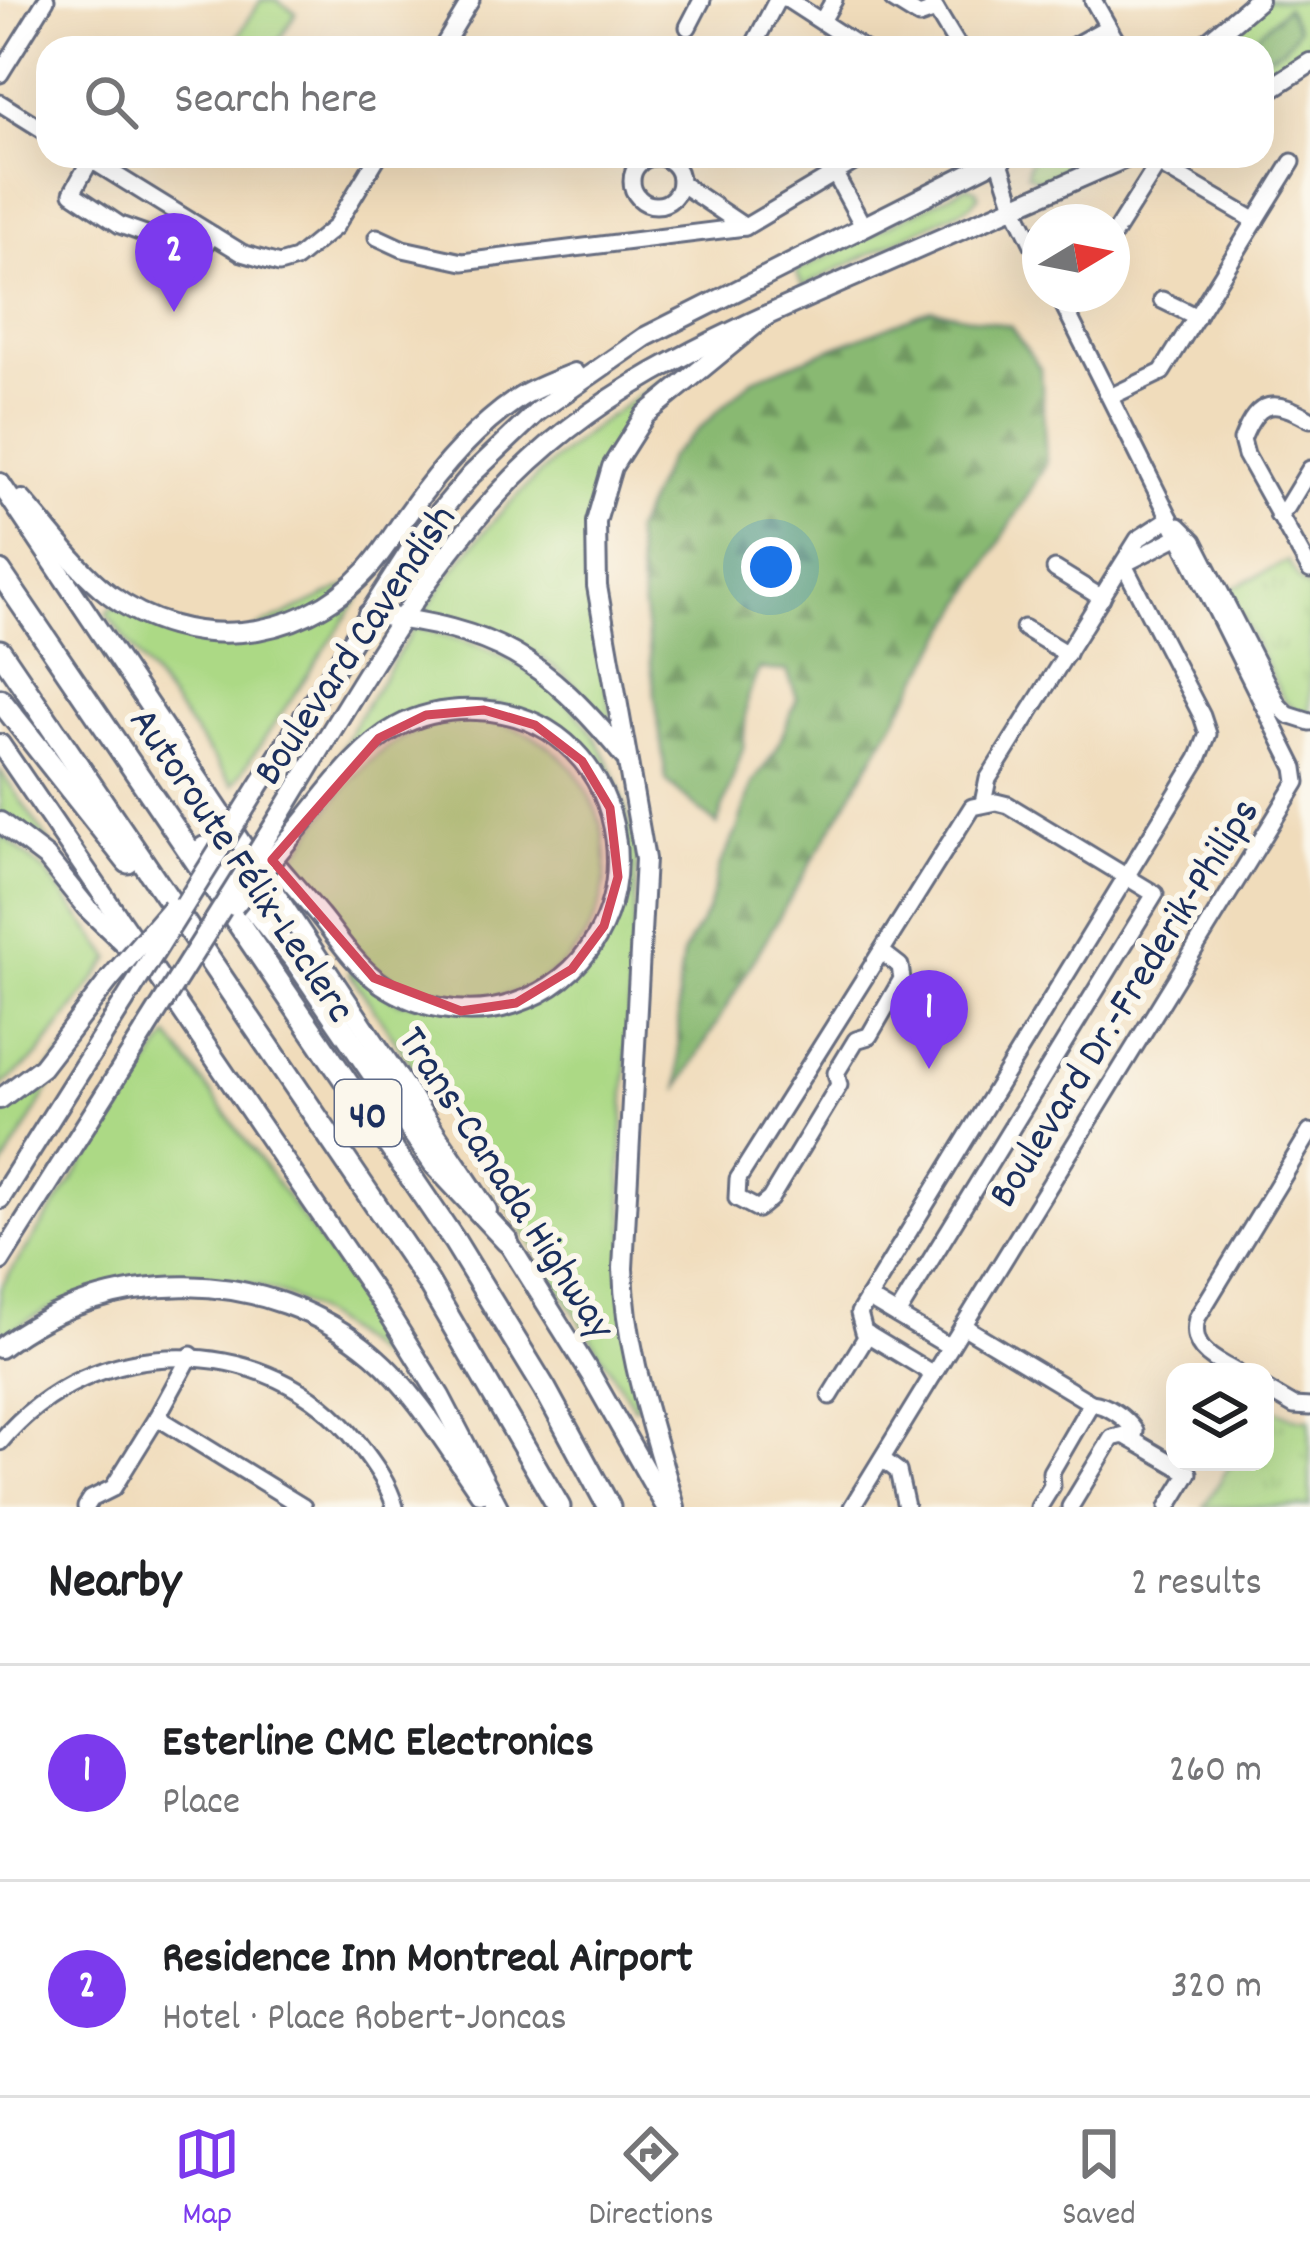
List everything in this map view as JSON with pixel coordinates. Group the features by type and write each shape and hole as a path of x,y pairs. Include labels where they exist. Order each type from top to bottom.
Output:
{"highway":[{"name":"Autoroute Félix-Leclerc","path":"0,572 455,1242 545,1389 609,1507"},
{"name":"Autoroute Félix-Leclerc","path":"0,651 428,1282 559,1507"},
{"path":"0,700 233,994"},
{"path":"107,731 295,959 435,1164 507,1241"}],"main road":[{"path":"1213,36 1245,4"},
{"path":"1274,86 1310,63"},
{"name":"Boulevard Cavendish","path":"0,1203 368,614 430,522 487,459 555,398 612,357 974,168"},
{"name":"Boulevard Cavendish","path":"0,1261 404,619 467,529 554,440 656,369 767,315 1102,168"},
{"path":"675,1507 633,1359 624,1288 644,859 594,563 596,521 606,481 625,441 652,406 767,315"},
{"path":"0,479 96,582 130,608 188,630 257,631 310,613 355,583 431,483 519,397 612,357"},
{"name":"Trans-Canada Highway","path":"0,479 180,754 411,1092 591,1375 666,1507"},
{"path":"368,614 456,631 516,652 566,689 627,760"},
{"path":"180,754 361,967 388,988 422,1004 479,1010 517,1003 544,990 572,969 596,940 611,908 618,877 610,808 582,761 535,725 484,710 426,716 380,738 354,762 290,838 185,966"},
{"path":"0,744 391,1317 499,1507"},
{"path":"0,822 46,856 87,908 157,975"},
{"path":"0,1099 42,1066 214,857"},
{"path":"0,1203 34,1208"},
{"path":"0,1348 57,1312 140,1288 206,1287 273,1299 335,1328 382,1364 414,1399 489,1507"}],"street":[{"path":"0,74 46,0"},
{"path":"449,36 471,0"},
{"path":"688,27 703,0"},
{"path":"822,21 835,0"},
{"path":"892,0 919,16 933,5 952,36"},
{"path":"1093,0 1113,36"},
{"path":"761,36 789,1 846,36"},
{"path":"1092,36 1108,27"},
{"path":"0,103 36,126"},
{"path":"1109,397 1162,372 1292,162"},
{"path":"83,168 71,193 120,225 151,236 160,250 182,262 200,255 213,235"},
{"path":"104,168 268,263 296,260 335,227 371,168"},
{"path":"638,168 634,173 638,196 651,204 667,202 680,169 745,227"},
{"path":"377,237 403,250 463,262 745,227 845,168"},
{"path":"997,168 1022,222"},
{"path":"1130,206 1152,168"},
{"path":"1170,168 1256,221"},
{"path":"835,174 862,226"},
{"path":"1162,299 1197,316"},
{"name":"Boulevard Dr.-Frederik-Philips","path":"852,1507 1297,782 1295,768 1067,312"},
{"path":"1310,419 1289,407 1269,404 1261,408 1242,440 1310,570"},
{"path":"1278,514 1310,469"},
{"path":"983,803 988,779 1142,534 1170,518"},
{"name":"Boulevard Dr.-Frederik-Philips","path":"1170,518 1194,541 1284,712 1310,722"},
{"path":"1124,565 1179,536"},
{"path":"933,1374 868,1334 859,1313 1198,759 1208,730 1124,565"},
{"path":"1055,569 1102,598"},
{"path":"1024,628 1067,654"},
{"path":"882,952 900,966 902,979 869,1036 856,1040 836,1073 838,1085 770,1199 758,1209 747,1206 737,1198 738,1179 968,812 983,803 1013,808 1155,894 897,1315"},
{"path":"1223,1363 1199,1347 1194,1338 1196,1318 1310,1132"},
{"path":"868,1298 950,1348"},
{"path":"963,1326 1126,1420 1135,1431 1133,1440"},
{"path":"830,1396 868,1334"},
{"path":"86,1507 92,1498 113,1488 190,1355"},
{"path":"0,1442 46,1402 137,1360 190,1355 224,1359 267,1373 320,1403 362,1448 395,1507"},
{"path":"1274,1394 1294,1406 1310,1407"},
{"path":"1040,1507 1052,1486 1052,1472 1091,1403"},
{"path":"157,1417 303,1507"},
{"path":"1070,1507 1112,1438 1124,1435 1189,1473 1168,1507"},
{"path":"882,1459 898,1471 909,1507"}],"highlighted area":[{"path":"484,710 535,725 582,761 610,808 618,877 604,926 572,969 516,1003 461,1011 374,978 272,860 379,738 426,715"}],"green space":[{"path":"261,0 276,0 296,13 282,36 238,36"},
{"path":"1268,0 1310,0 1310,48 1274,73 1274,36 1227,36"},
{"path":"1286,7 1298,29 1285,47 1274,53 1274,36 1255,36"},
{"path":"1028,168 1071,168 1040,181 1027,174"},
{"path":"968,186 979,196 971,205 803,286 796,272"},
{"path":"932,309 1010,326 1041,370 1046,464 679,1087 678,992 683,953 708,910 752,784 777,749 797,698 787,671 759,669 747,698 743,748 717,825 666,781 634,532 669,457 753,379"},
{"path":"662,381 665,384 630,424 607,463 594,502 590,582 612,719 607,720 568,679 523,646 426,610 475,542 531,482 593,428"},
{"path":"1288,561 1310,589 1310,714 1283,699 1228,590"},
{"path":"377,572 233,785 106,613 114,606 228,641"},
{"path":"415,627 496,653 554,690 594,736 621,792 630,824 637,858 621,1172 638,1405 634,1407 517,1221 349,972 353,970 398,1002 533,1004 557,989 611,925 620,899 624,844 613,797 536,717 499,705 440,704 336,770 333,767"},
{"path":"466,719 522,731 564,760 592,800 605,847 602,895 584,939 549,975 497,997 468,1000 424,993 384,974 345,937 291,862 344,790 384,749 435,724"},
{"path":"0,770 54,849 50,852 22,826 0,814"},
{"path":"0,833 47,873 111,958 38,1056 0,1087"},
{"path":"169,1036 342,1272 408,1380 293,1299 219,1278 142,1280 104,1289 67,1301 0,1338 0,1288"},
{"path":"66,1051 70,1053 0,1172 0,1106 32,1086"},
{"path":"1274,1409 1310,1419 1310,1507 1204,1507 1226,1471 1274,1471"}],"place":[{"name":"Residence Inn Montreal Airport","path":"174,312"},
{"name":"Esterline CMC Electronics","path":"929,1069"}]}
